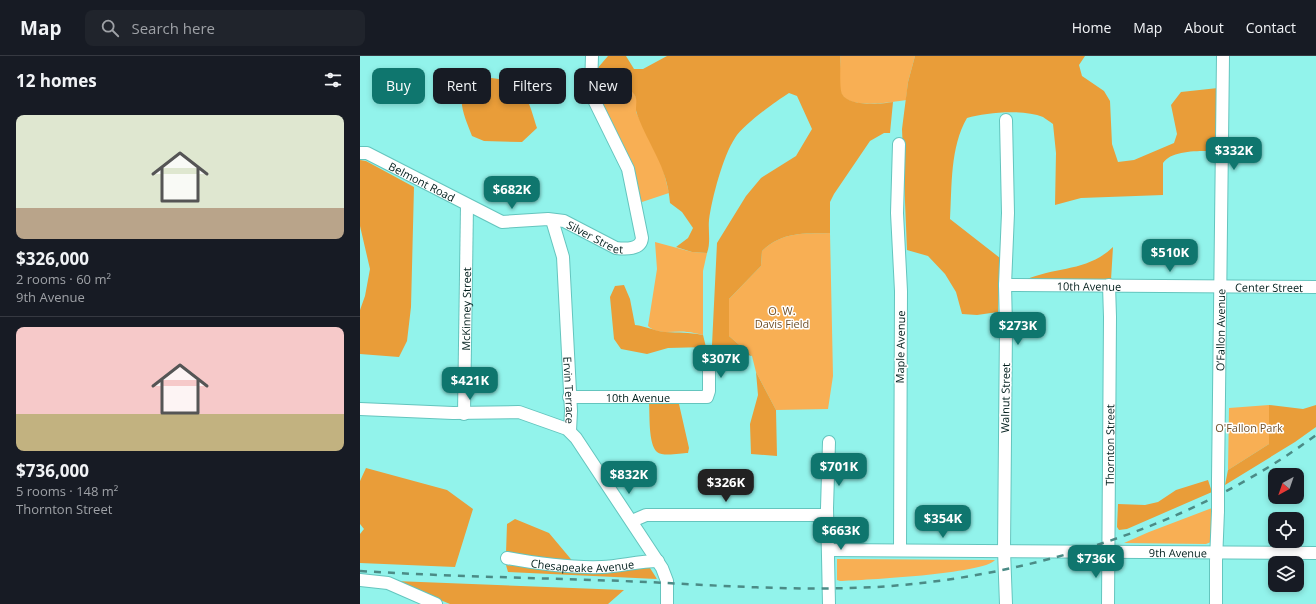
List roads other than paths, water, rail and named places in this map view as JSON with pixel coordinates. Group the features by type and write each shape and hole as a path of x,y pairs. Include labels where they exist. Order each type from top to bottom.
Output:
{"street":[{"name":"Silver Street","path":"552,220 564,221 575,225 616,248 626,249 640,245 642,238 628,170 594,100 592,87 592,56"},
{"name":"O’Fallon Avenue","path":"1216,604 1223,56"},
{"name":"Walnut Street","path":"1006,120 1008,242 1005,285 1004,550 1006,604"},
{"name":"Maple Avenue","path":"899,144 898,213 901,291 900,550"},
{"name":"Belmont Road","path":"360,153 367,153 502,222 543,219 552,220"},
{"name":"McKinney Street","path":"464,414 467,205"},
{"name":"Ervin Terrace","path":"552,220 563,258 570,431 658,560 666,576 667,604"},
{"name":"10th Avenue","path":"1005,285 1221,286"},
{"name":"Thornton Street","path":"1108,604 1109,286"},
{"name":"Center Street","path":"1221,286 1316,287"},
{"name":"10th Avenue","path":"569,397 707,397 709,391 709,352"},
{"path":"360,409 464,414 518,412 570,431"},
{"path":"829,442 829,604"},
{"path":"632,521 646,515 828,515"},
{"name":"9th Avenue","path":"828,550 1004,550 1108,553 1160,551 1216,553 1316,553"},
{"name":"Chesapeake Avenue","path":"507,558 540,564 589,567 613,566 658,560"},
{"path":"360,580 388,583 436,604"}],"railway":[{"path":"360,571 791,588 876,587 933,582 991,572 1049,559 1107,542 1163,521 1217,496 1268,467 1316,435"}],"park label":[{"name":"O. W. Davis Field","path":"782,316"},
{"name":"O'Fallon Park","path":"1249,427"}]}
